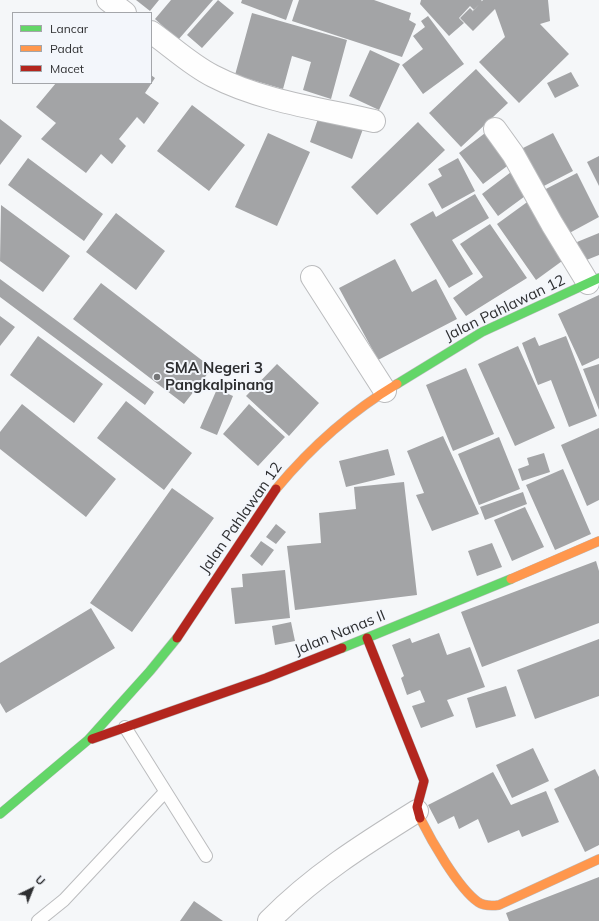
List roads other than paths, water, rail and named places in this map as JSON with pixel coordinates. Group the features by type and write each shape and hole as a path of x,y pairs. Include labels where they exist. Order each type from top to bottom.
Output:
{"street":[{"path":"108,0 124,12"},
{"path":"152,33 213,76 235,85 264,96 374,121"},
{"path":"495,129 513,154 552,224 594,281"},
{"path":"312,277 385,391"},
{"name":"Jalan Pahlawan 12","path":"0,814 88,740 150,671 177,637 269,497 300,460 333,429 385,391 482,332 594,281"},
{"name":"Jalan Nanas II","path":"88,740 266,678 599,541"},
{"path":"366,638 424,781 424,788 417,802 417,811 458,880 470,895 479,903 488,906 510,901 599,859"},
{"path":"269,921 303,889 342,858 417,811"}],"lane":[{"path":"125,727 206,856"},
{"path":"38,921 64,900 166,792"}],"place":[{"name":"SMA Negeri 3 Pangkalpinang","path":"157,377"}]}
